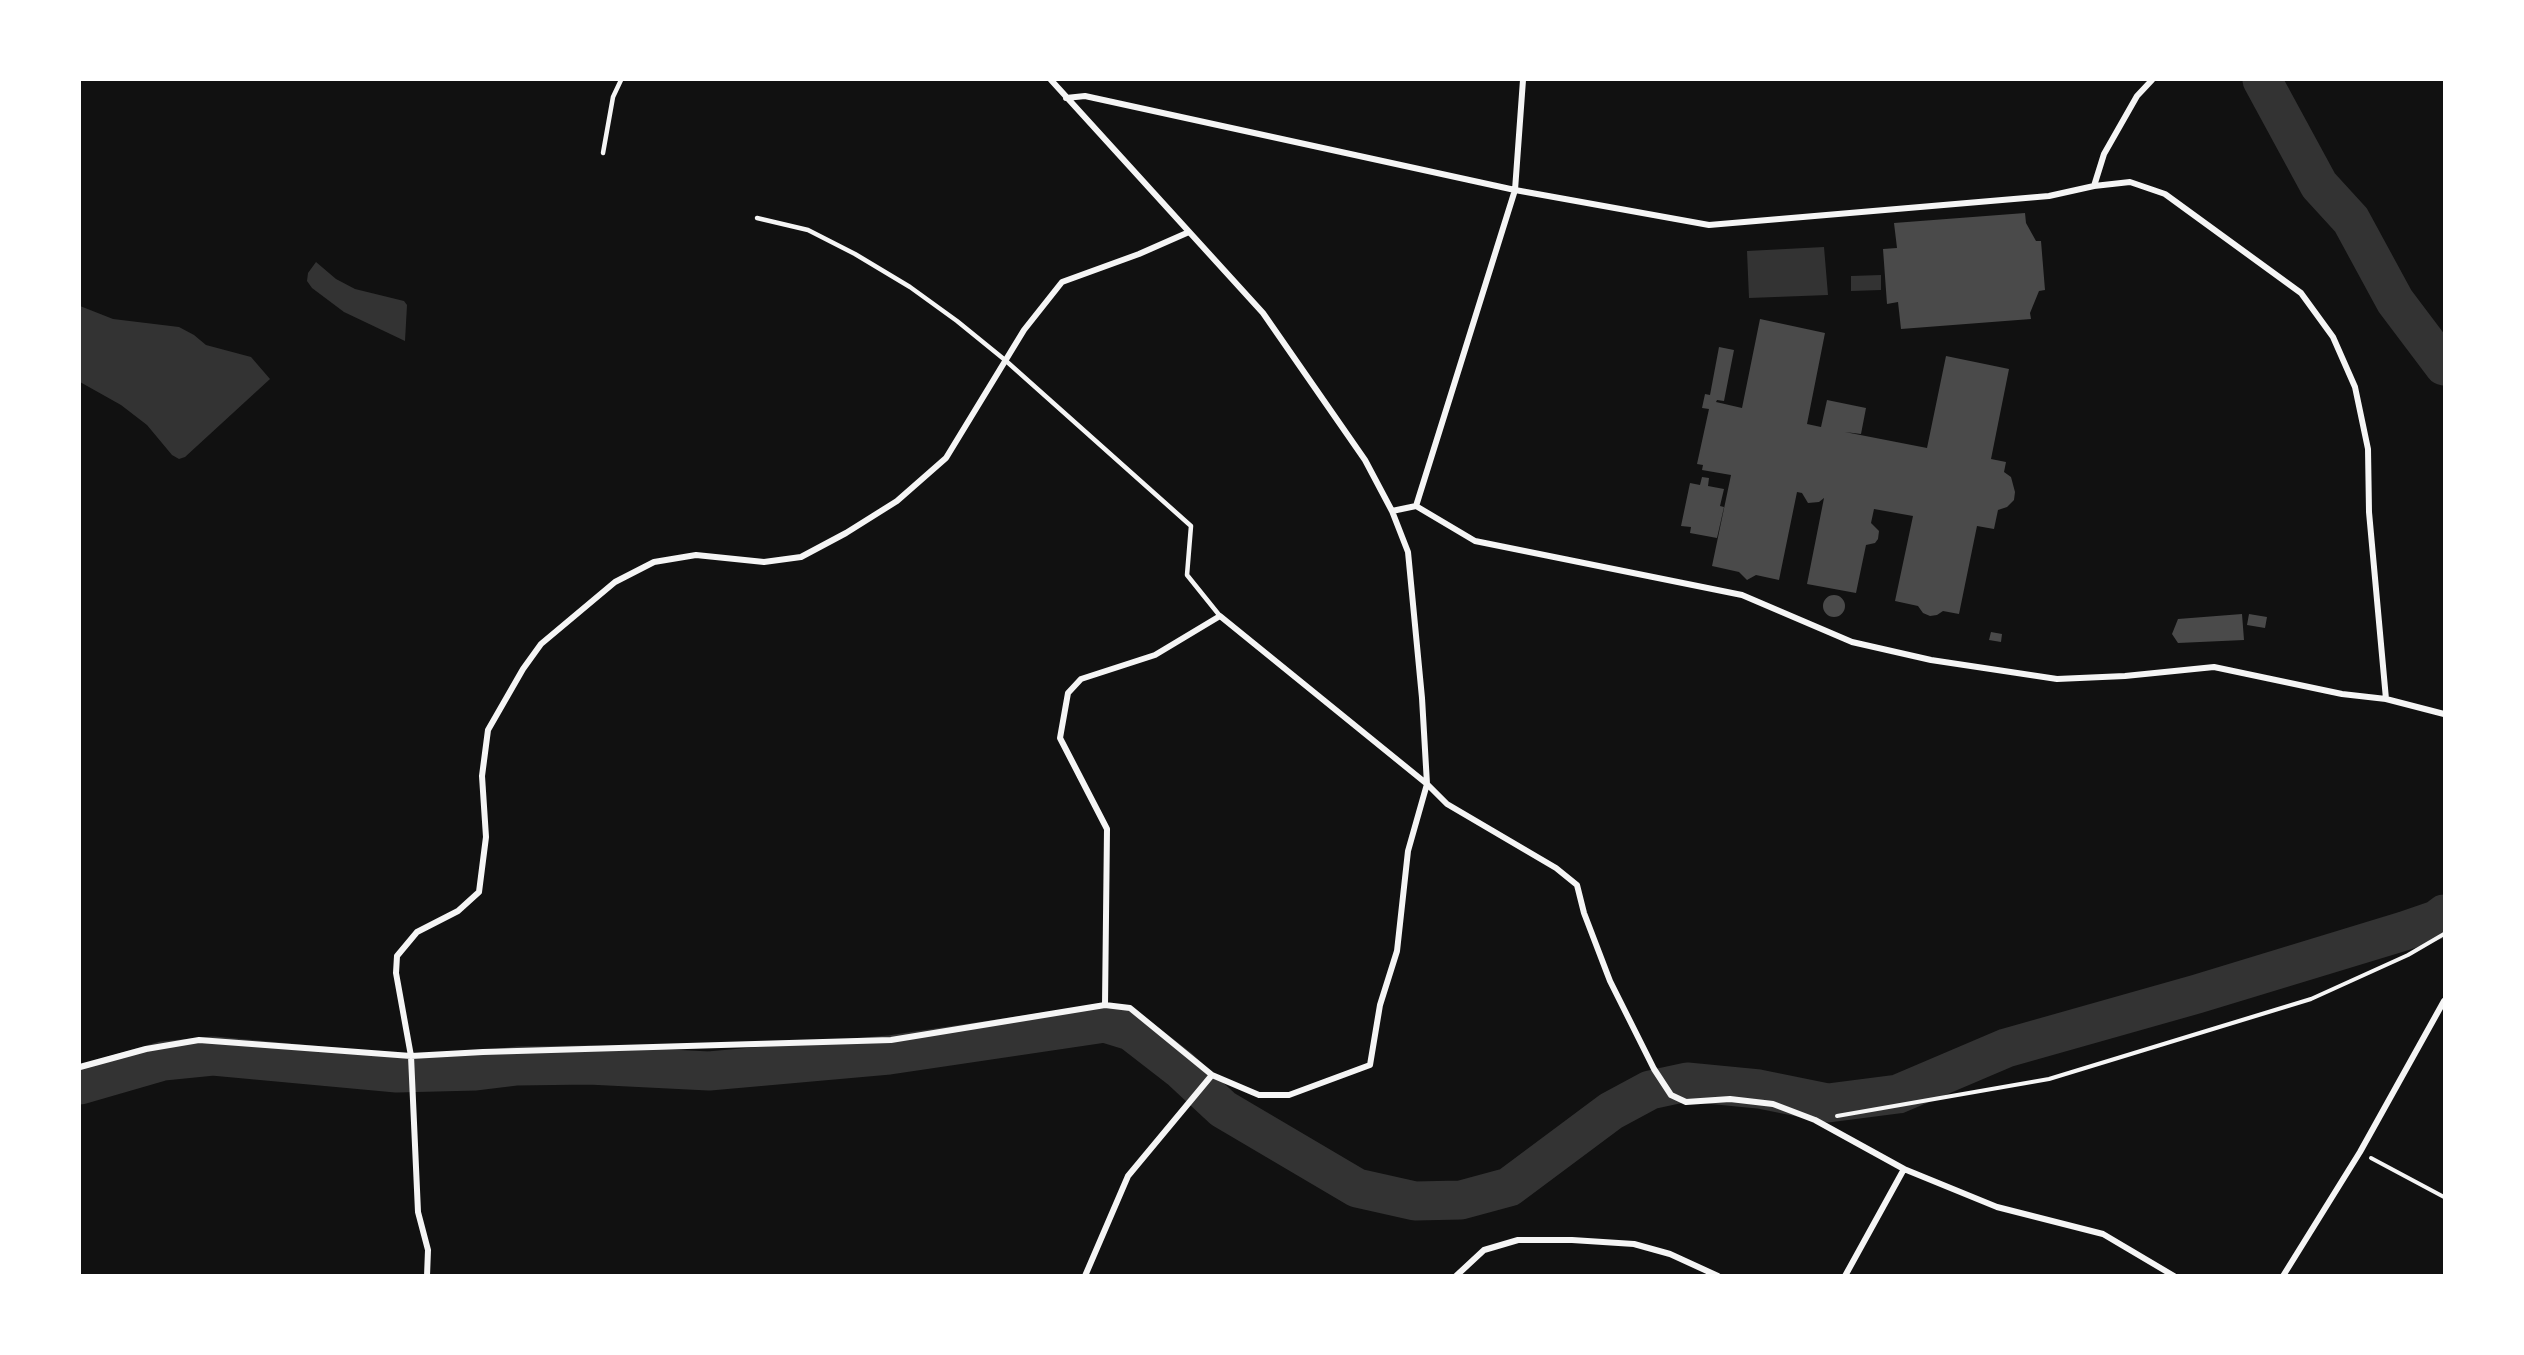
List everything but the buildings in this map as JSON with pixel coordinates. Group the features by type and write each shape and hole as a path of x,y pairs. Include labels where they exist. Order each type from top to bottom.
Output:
{"street":[{"path":"80,1067 146,1049 199,1040 411,1056 494,1051 891,1040 1105,1005 1130,1008 1212,1075 1259,1095 1289,1095 1370,1065 1380,1005 1397,951 1408,851 1427,784 1421,687 1408,552 1392,511 1365,460 1263,313 1051,80"},
{"path":"1416,506 1515,190 1523,80"},
{"path":"2094,186 2104,154 2137,96 2152,80"},
{"path":"1066,98 1085,96 1515,190 1709,225 2049,196 2094,186 2130,182 2165,194 2301,293 2332,337 2355,387 2368,449 2369,512 2386,699"},
{"path":"427,1275 428,1250 418,1212 411,1056 396,973 397,956 417,932 458,911 479,892 486,837 482,776 488,730 523,669 541,644 615,582 654,562 696,555 764,562 801,557 846,533 897,501 946,458 1024,330 1062,282 1139,254 1190,232"},
{"path":"1392,511 1416,506 1475,541 1742,595 1852,642 1931,660 2057,679 2125,676 2214,667 2342,694 2386,699 2445,714"},
{"path":"1105,1005 1107,829 1060,738 1068,693 1081,679 1155,655 1220,616 1427,784 1447,804 1556,868 1578,885 1584,913 1610,981 1654,1069 1671,1095 1686,1102 1730,1099 1773,1104 1815,1120 1904,1168 1997,1207 2103,1234 2174,1275"},
{"path":"2283,1275 2360,1152 2445,1001"},
{"path":"1085,1275 1128,1176 1212,1075"},
{"path":"1845,1275 1904,1168"},
{"path":"1456,1275 1484,1250 1518,1240 1572,1240 1634,1244 1670,1254 1718,1275"}],"lane":[{"path":"603,153 614,98 621,80"},
{"path":"758,218 808,230 855,254 910,287 1005,360 1191,526 1187,575 1220,616"}],"path":[{"path":"1815,1120 2049,1078 2311,999 2408,955 2445,934"},
{"path":"2360,1152 2445,1197"}],"shaded area":[{"path":"1824,247 1828,295 1749,298 1747,251"},
{"path":"316,262 336,279 355,289 404,301 407,305 405,341 344,312 312,288 307,281 308,273"},
{"path":"1881,275 1881,290 1851,291 1851,276"},
{"path":"80,306 113,319 179,327 206,345 251,357 270,379 185,457 179,459 172,455 147,425 121,405 80,382"}],"waterway":[{"path":"2262,80 2319,185 2351,220 2395,301 2444,366"},
{"path":"80,1085 163,1061 213,1056 397,1073 476,1071 517,1066 589,1065 709,1071 889,1055 1105,1023 1131,1031 1180,1069 1223,1109 1357,1188 1415,1201 1461,1200 1509,1187 1611,1111 1650,1090 1687,1082 1759,1089 1828,1103 1898,1094 2006,1048 2197,994 2404,931 2436,920 2444,914"}]}
